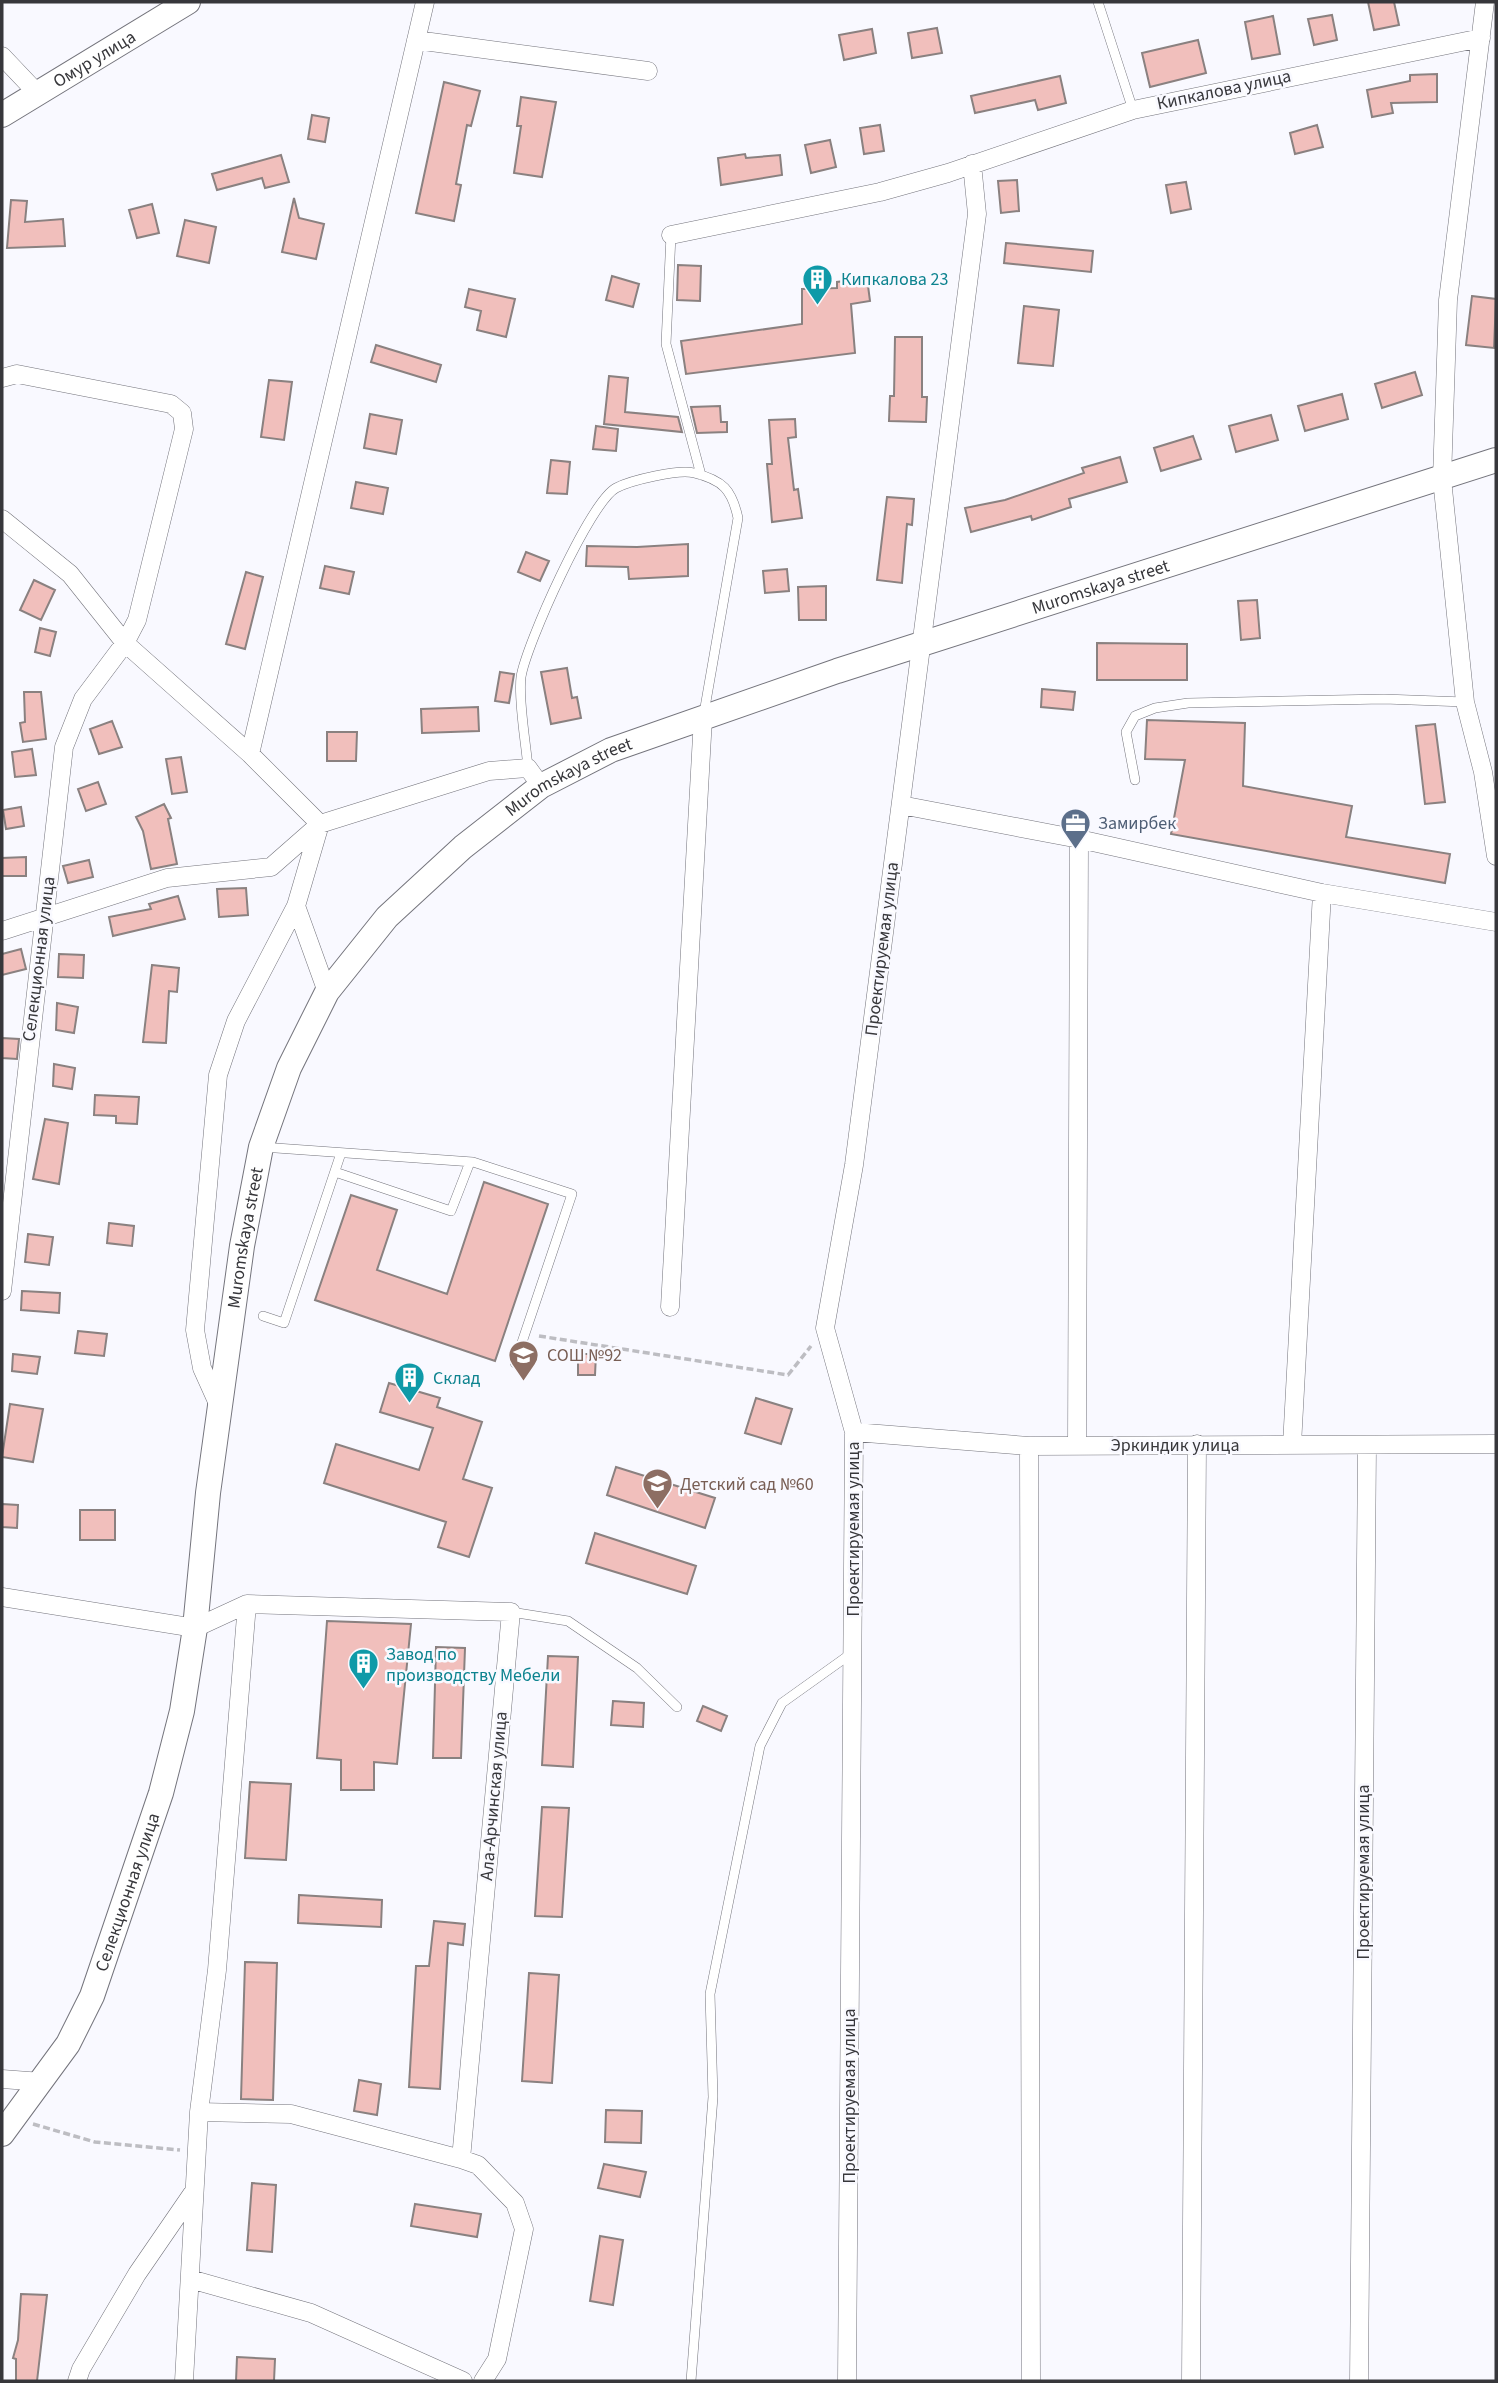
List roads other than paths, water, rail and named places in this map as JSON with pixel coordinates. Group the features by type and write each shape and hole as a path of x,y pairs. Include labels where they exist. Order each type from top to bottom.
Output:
{"street":[{"name":"Омур улица","path":"2,115 188,2"},
{"path":"250,754 425,2"},
{"path":"1485,2 1448,300 1442,478 1465,702 1483,772 1496,856"},
{"name":"Кипкалова улица","path":"671,235 880,192 1133,110 1481,38"},
{"path":"416,40 648,71"},
{"path":"2,56 38,94"},
{"path":"920,646 977,214 972,164"},
{"name":"Селекционная улица","path":"2,378 18,374 171,404 182,413 184,429 137,620 125,643 83,699 64,747 2,1291"},
{"name":"Muromskaya street","path":"195,1628 208,1493 242,1246 261,1147 289,1068 327,992 387,917 534,777 837,671 1496,460"},
{"path":"2,519 70,574 125,643 250,754 320,824"},
{"name":"Проектируемая улица","path":"847,2381 854,1432 825,1328 854,1165 920,646"},
{"path":"670,1307 703,718"},
{"path":"2,931 167,878 271,867 320,824 489,771 534,777"},
{"path":"901,805 1079,839 1322,893 1496,922"},
{"path":"220,1409 202,1368 195,1330 218,1075 236,1021 296,906 320,824"},
{"path":"1077,1446 1079,839"},
{"path":"1292,1445 1322,893"},
{"path":"296,906 327,992"},
{"name":"Эркиндик улица","path":"854,1432 1029,1446 1496,1444"},
{"path":"1191,2381 1197,1444"},
{"path":"1029,1446 1031,2381"},
{"name":"Проектируемая улица","path":"1359,2381 1367,1446"},
{"path":"2,1597 195,1628 247,1604 511,1612"},
{"path":"184,2381 188,2358 193,2193 199,2112 217,1970 247,1604"},
{"name":"Ала-Арчинская улица","path":"461,2159 511,1612"},
{"name":"Селекционная улица","path":"8,2127 68,2043 92,1996 162,1793 179,1723 195,1628"},
{"path":"2,2079 42,2082"},
{"path":"199,2112 291,2114 478,2165 515,2203 524,2229 497,2359 482,2381"},
{"path":"77,2381 81,2369 137,2274 193,2193"},
{"path":"190,2279 312,2313 463,2381"},
{"path":"188,2358 199,2381"}],"lane":[{"path":"1098,2 1133,110"},
{"path":"671,235 666,345 701,475"},
{"path":"534,777 521,678 547,606 590,520 615,488 651,477 691,472 715,478 733,495 738,518 703,718"},
{"path":"1135,780 1126,732 1135,716 1155,708 1188,703 1384,699 1465,702"},
{"path":"261,1147 470,1162 572,1194 515,1363"},
{"path":"263,1316 284,1323 341,1153"},
{"path":"334,1172 451,1211 470,1162"},
{"path":"511,1612 568,1621 637,1668 677,1707"},
{"path":"691,2381 713,2097 710,1994 760,1745 782,1703 852,1653"}],"place":[{"name":"Кипкалова 23","path":"818,306"},
{"name":"Замирбек","path":"1075,850"},
{"name":"СОШ №92","path":"524,1382"},
{"name":"Склад","path":"410,1405"},
{"name":"Детский сад №60","path":"657,1511"},
{"name":"Завод по производству Мебели","path":"363,1691"}]}
